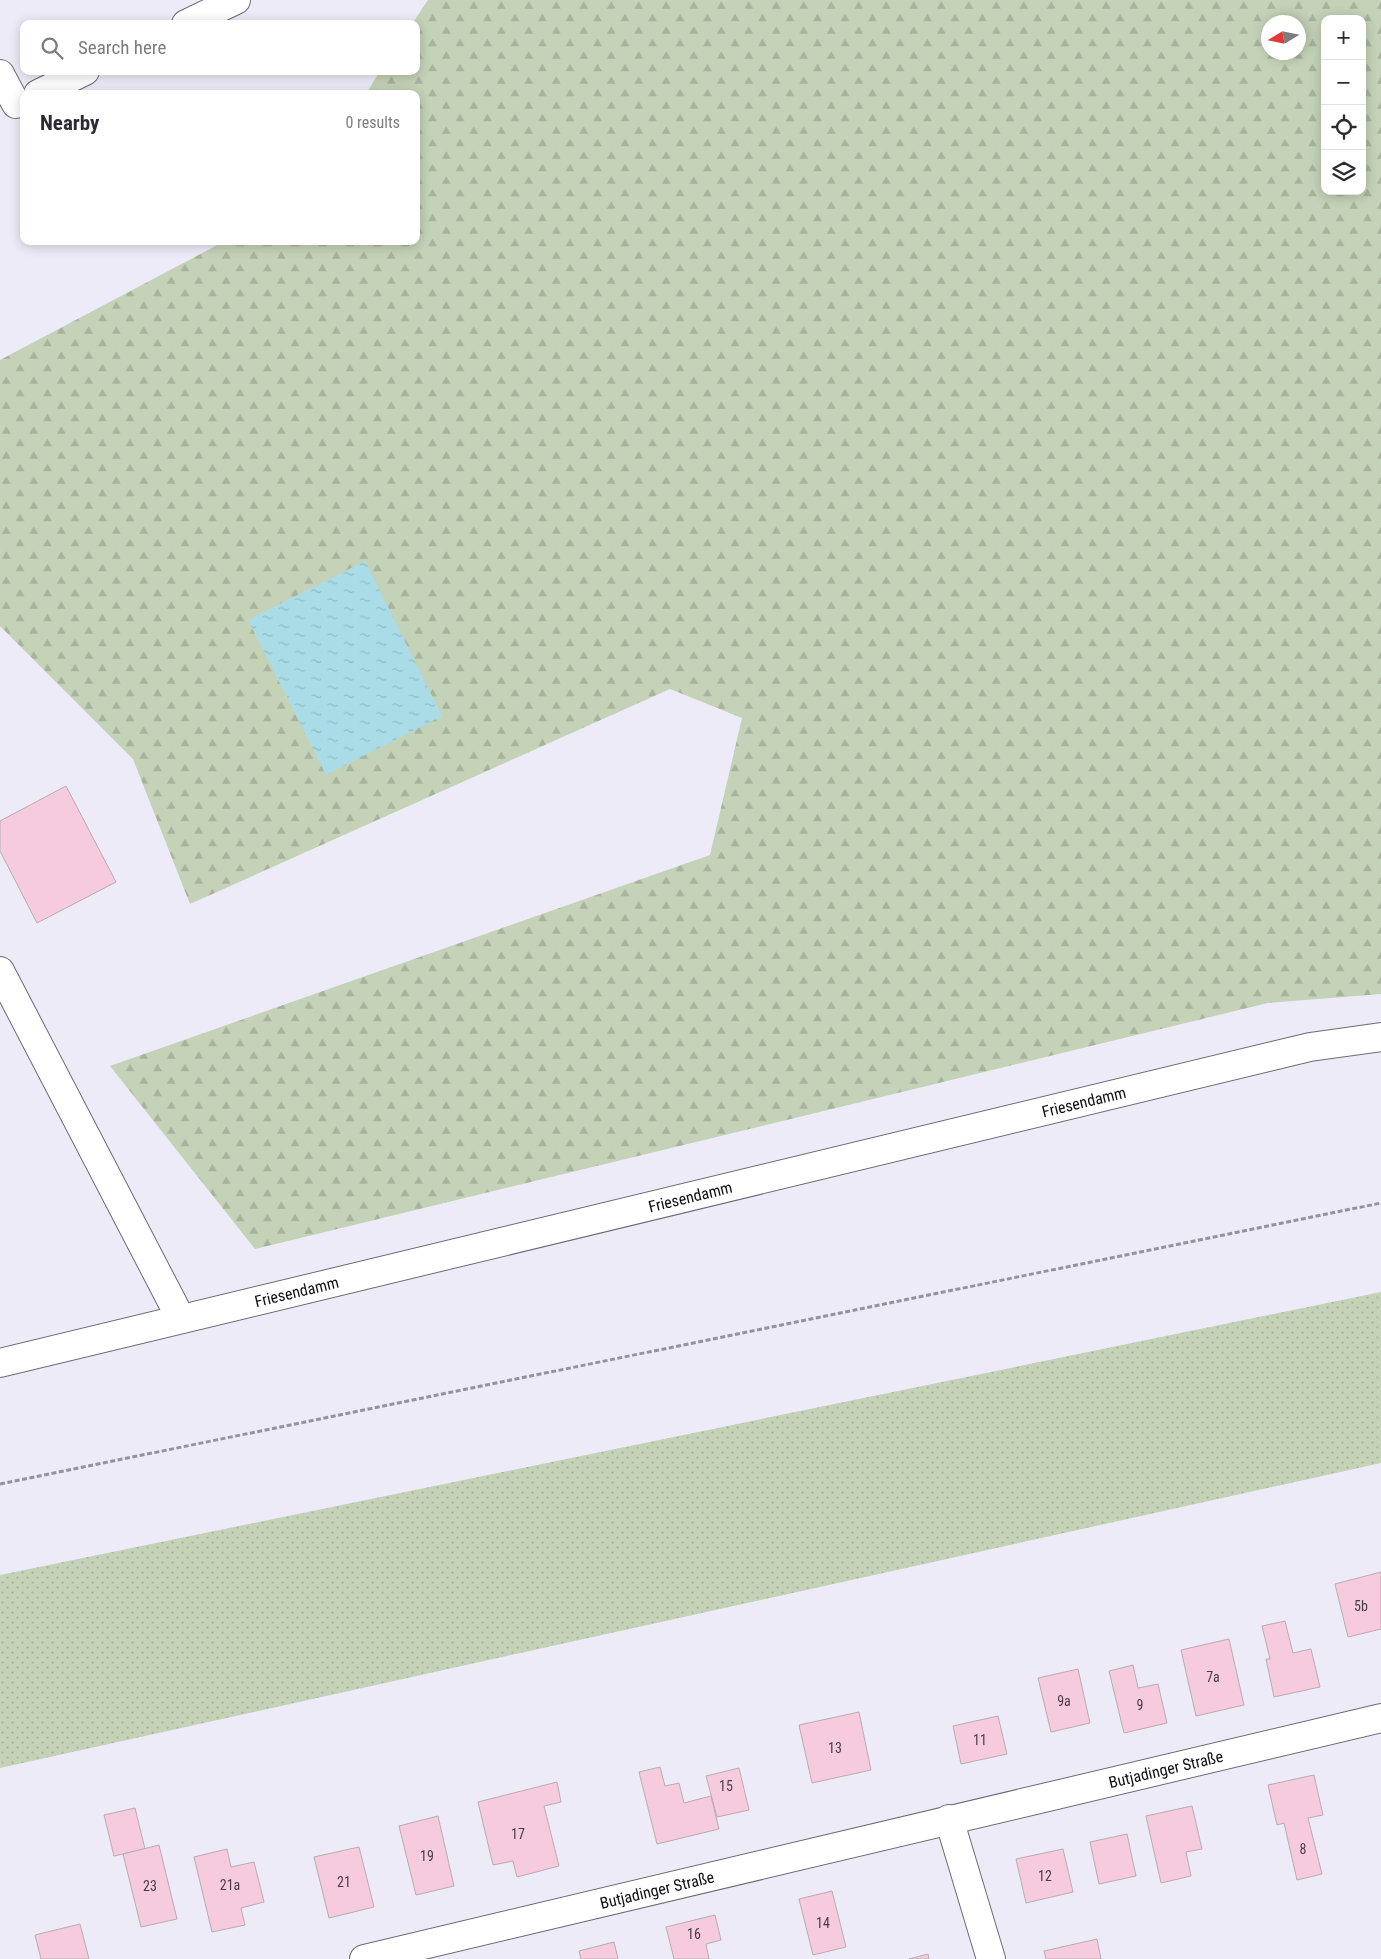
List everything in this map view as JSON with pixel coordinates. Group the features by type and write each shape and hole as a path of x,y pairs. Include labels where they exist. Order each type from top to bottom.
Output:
{"main road":[{"path":"194,20 236,0"},
{"path":"0,74 19,103"},
{"path":"46,90 77,75"},
{"path":"0,971 181,1319"},
{"name":"Friesendamm","path":"0,1362 1310,1047 1381,1037"},
{"name":"Butjadinger Straße","path":"364,1959 1381,1718"},
{"path":"949,1819 991,1959"}],"path":[{"path":"0,1484 1381,1203"}],"green space":[{"path":"428,0 1381,0 1381,994 1268,1003 255,1249 110,1066 710,855 742,718 670,689 190,904 133,759 0,626 0,360 217,245 420,245 420,90 368,90 378,75 420,75 420,20 415,20"},
{"path":"1381,1292 1381,1463 0,1768 0,1575"}],"water":[{"path":"365,561 442,716 326,775 248,620"}],"building":[{"path":"66,786 116,882 37,923 0,851 0,821"},
{"path":"1381,1572 1381,1629 1348,1637 1335,1584"},
{"path":"1285,1621 1293,1653 1311,1649 1320,1687 1274,1697 1266,1659 1270,1659 1262,1626"},
{"path":"1229,1639 1244,1705 1196,1716 1181,1650"},
{"path":"1133,1665 1138,1688 1158,1684 1167,1723 1124,1733 1109,1671"},
{"path":"1078,1669 1090,1723 1051,1732 1038,1678"},
{"path":"859,1712 871,1770 812,1783 799,1725"},
{"path":"998,1716 1007,1754 961,1764 953,1726"},
{"path":"660,1767 665,1786 679,1783 684,1803 711,1796 719,1829 657,1844 639,1772"},
{"path":"739,1768 749,1810 717,1817 706,1776"},
{"path":"1314,1775 1323,1815 1308,1818 1322,1874 1297,1880 1284,1823 1277,1825 1268,1785"},
{"path":"557,1782 561,1802 544,1806 559,1866 517,1877 513,1861 493,1865 478,1802"},
{"path":"1192,1806 1202,1849 1186,1852 1191,1876 1161,1883 1146,1816"},
{"path":"135,1808 145,1849 114,1856 104,1815"},
{"path":"438,1816 454,1886 416,1895 399,1826"},
{"path":"1127,1834 1136,1876 1099,1884 1090,1842"},
{"path":"159,1845 177,1919 141,1927 123,1854"},
{"path":"359,1847 374,1907 329,1918 314,1857"},
{"path":"227,1849 231,1867 254,1862 264,1902 241,1908 245,1925 212,1932 194,1857"},
{"path":"1063,1849 1073,1892 1026,1903 1016,1859"},
{"path":"832,1891 846,1947 813,1955 799,1899"},
{"path":"715,1915 721,1940 706,1944 709,1959 674,1959 666,1927"},
{"path":"80,1924 89,1959 41,1959 35,1935"},
{"path":"1097,1939 1101,1959 1046,1959 1044,1951"},
{"path":"614,1942 618,1959 581,1959 579,1951"},
{"path":"928,1954 929,1959 909,1959"}]}
